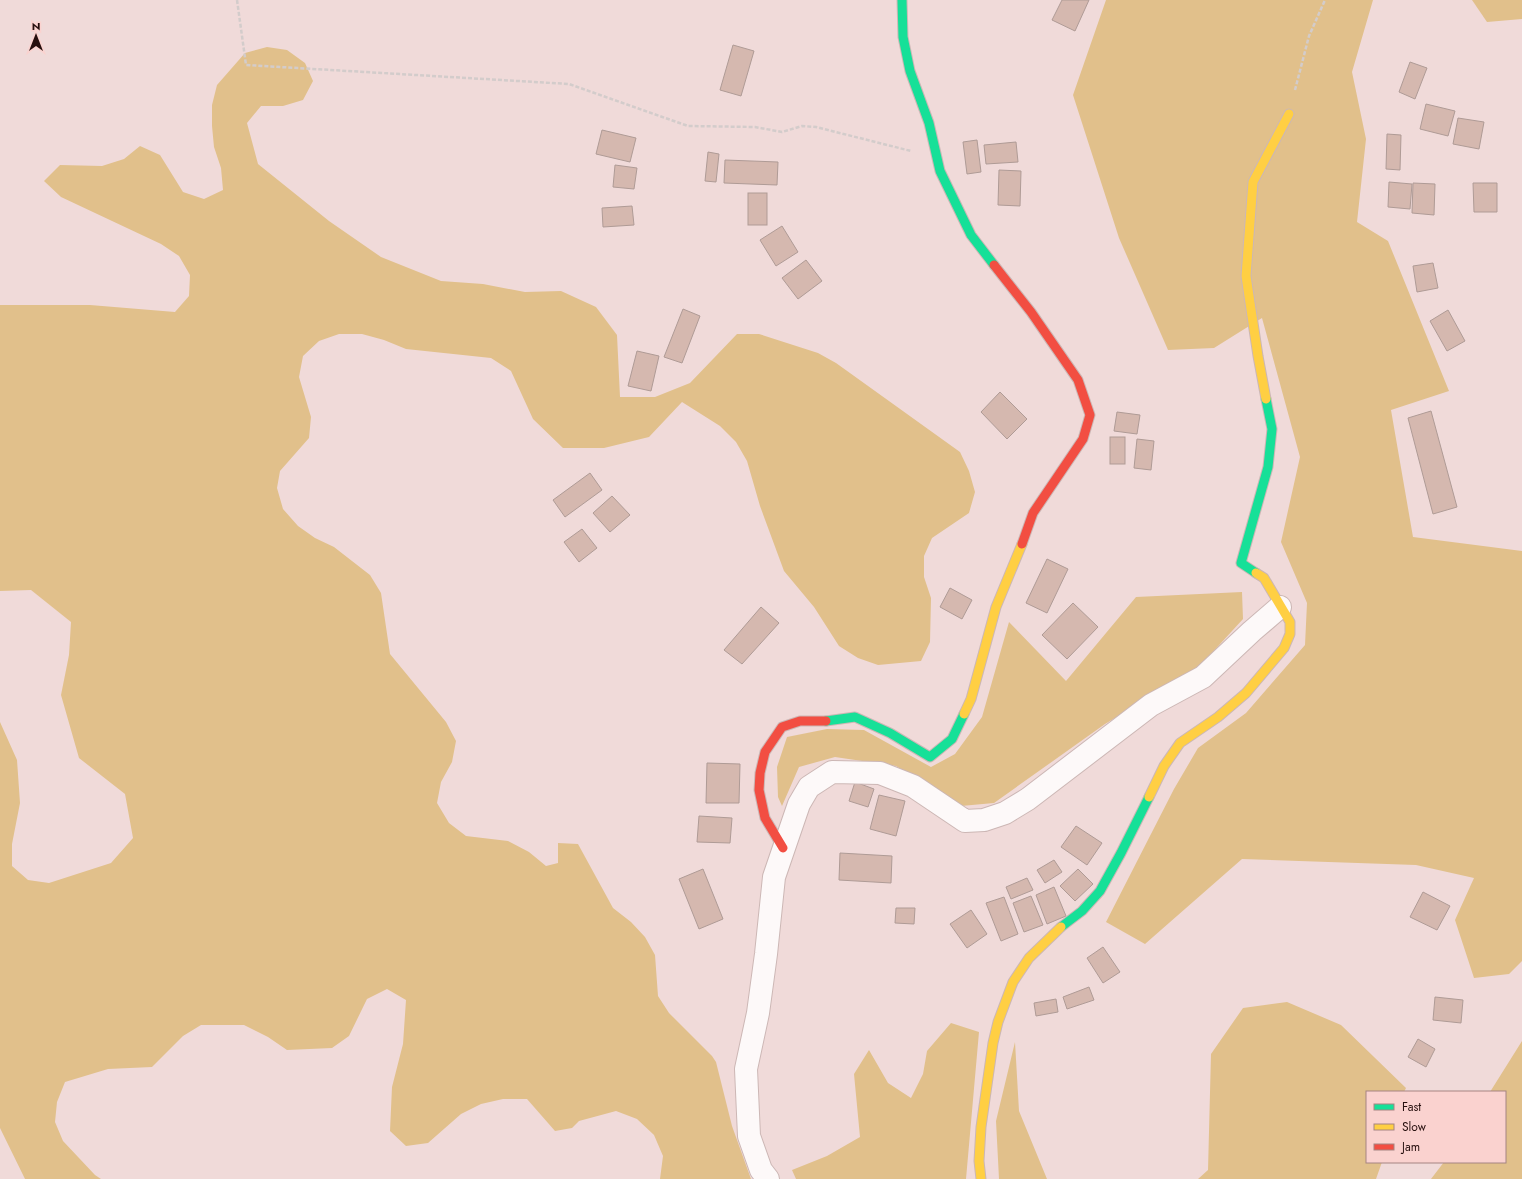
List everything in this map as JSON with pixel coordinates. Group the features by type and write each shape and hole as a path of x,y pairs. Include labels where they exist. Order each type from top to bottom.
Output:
{"street":[{"path":"783,848 766,818 759,790 760,773 766,752 782,727 800,721 823,721 855,717 890,733 930,757 952,739 970,699 996,608 1033,512 1083,439 1090,415 1078,380 1031,312 971,235 940,171 929,123 910,71 903,37 902,0"},
{"path":"981,1179 979,1161 981,1127 993,1043 998,1022 1013,982 1029,958 1059,928 1082,910 1100,891 1121,853 1164,766 1180,743 1218,717 1246,693 1284,648 1290,634 1290,622 1264,578 1241,563 1268,467 1272,429 1258,356 1246,276 1253,182 1289,114"},
{"path":"768,1179 761,1170 749,1136 746,1069 758,1013 774,877 799,804 809,787 832,772 880,773 913,786 965,821 984,820 1005,812 1028,799 1151,705 1203,677 1252,630 1280,607"}],"path":[{"path":"237,0 246,65 569,84 688,126 755,127 782,132 802,126 816,127 909,150 940,171"},
{"path":"1289,114 1308,36 1325,0"}],"shaded area":[{"path":"1106,0 1373,0 1352,72 1366,139 1357,222 1388,241 1449,391 1391,410 1413,537 1522,551 1522,961 1509,974 1474,978 1455,920 1474,878 1416,865 1242,859 1145,944 1106,922 1174,789 1198,748 1246,713 1305,645 1307,603 1281,542 1300,457 1262,318 1214,348 1168,350 1119,238 1073,95"},
{"path":"1472,0 1522,0 1522,19 1487,22"},
{"path":"267,47 287,50 305,63 313,81 303,100 283,106 261,106 247,123 258,164 329,221 381,257 441,281 483,284 525,292 561,291 596,307 617,335 620,397 655,397 690,383 737,334 759,334 818,353 836,363 960,452 969,471 975,492 969,513 932,538 924,556 924,577 931,598 930,642 921,661 878,665 858,658 839,646 814,607 784,571 760,506 747,461 736,442 720,426 682,402 649,437 604,448 563,448 533,419 511,371 491,358 406,349 384,340 362,334 339,334 319,341 303,356 299,377 311,417 309,438 280,471 277,488 283,509 298,526 315,538 334,547 370,575 381,593 390,654 446,722 456,741 452,762 441,782 437,803 449,823 466,836 508,841 529,852 546,866 558,863 558,843 578,844 613,908 631,922 645,937 655,955 658,996 669,1013 712,1056 716,1062 732,1126 751,1179 660,1179 663,1156 654,1135 637,1119 616,1111 579,1121 572,1128 555,1131 527,1099 503,1099 481,1104 461,1114 428,1143 406,1146 390,1131 392,1087 403,1044 406,1000 387,989 367,999 349,1036 332,1048 287,1050 268,1037 244,1025 201,1025 183,1036 152,1067 108,1069 65,1082 57,1102 55,1122 63,1141 95,1175 101,1179 25,1179 0,1128 0,722 17,760 20,803 12,844 12,866 28,880 49,883 111,863 133,838 125,794 79,758 61,695 69,655 71,622 31,590 0,591 0,305 90,305 175,312 189,296 190,275 179,256 161,244 61,197 44,181 60,165 102,166 124,159 140,146 160,155 183,192 204,199 223,190 221,168 214,147 212,126 212,105 217,85 245,53"},
{"path":"1242,592 1243,619 1199,667 1105,724 994,803 961,806 896,766 835,757 799,767 782,806 778,797 777,767 787,737 827,729 864,730 931,767 955,754 982,717 1009,622 1066,681 1136,597"},
{"path":"1287,1002 1341,1025 1406,1088 1404,1091 1366,1091 1366,1163 1382,1163 1376,1179 1198,1179 1208,1170 1211,1054 1243,1008"},
{"path":"951,1023 979,1032 966,1179 796,1179 792,1170 827,1156 860,1137 854,1074 869,1050 888,1083 911,1098 923,1074 927,1051"},
{"path":"1522,1041 1522,1179 1431,1179 1443,1163 1506,1163 1506,1091 1491,1091"},
{"path":"1015,1042 1019,1111 1047,1179 999,1179 996,1121"}],"building":[{"path":"1062,0 1089,0 1075,31 1052,20"},
{"path":"733,45 754,51 741,96 720,90"},
{"path":"1410,62 1427,68 1415,99 1399,92"},
{"path":"1426,104 1455,111 1448,136 1420,129"},
{"path":"1458,118 1484,122 1479,149 1453,144"},
{"path":"602,130 636,138 630,162 596,154"},
{"path":"1387,134 1401,135 1400,170 1386,169"},
{"path":"977,140 981,172 967,174 963,142"},
{"path":"1016,142 1018,162 986,164 984,145"},
{"path":"708,152 719,154 716,182 705,181"},
{"path":"725,160 778,162 777,185 724,183"},
{"path":"615,165 637,168 634,189 613,187"},
{"path":"999,170 1021,171 1020,206 998,205"},
{"path":"1389,182 1412,184 1410,209 1388,207"},
{"path":"1413,183 1435,184 1434,215 1412,213"},
{"path":"1473,183 1497,183 1497,212 1474,212"},
{"path":"748,193 767,193 767,225 748,225"},
{"path":"632,206 634,225 603,227 602,208"},
{"path":"782,226 798,252 776,266 760,240"},
{"path":"806,260 822,281 798,299 782,278"},
{"path":"1433,263 1438,288 1417,292 1413,266"},
{"path":"683,309 700,316 682,363 664,357"},
{"path":"1448,310 1465,341 1447,351 1430,321"},
{"path":"637,351 659,356 651,391 628,386"},
{"path":"1000,392 1027,419 1007,439 981,412"},
{"path":"1431,411 1457,507 1433,514 1408,418"},
{"path":"1117,412 1140,415 1137,434 1114,431"},
{"path":"1110,437 1125,437 1125,464 1110,464"},
{"path":"1137,439 1154,441 1151,470 1134,468"},
{"path":"590,473 602,490 565,517 553,500"},
{"path":"612,496 630,515 610,532 593,513"},
{"path":"582,529 597,548 579,562 564,542"},
{"path":"1047,559 1068,569 1047,613 1026,603"},
{"path":"950,588 972,600 962,619 940,607"},
{"path":"1073,603 1098,627 1067,659 1042,635"},
{"path":"761,607 779,623 742,664 724,650"},
{"path":"707,763 740,764 739,803 706,803"},
{"path":"855,782 874,789 868,807 849,801"},
{"path":"879,795 905,801 896,836 870,829"},
{"path":"699,816 732,818 730,843 697,842"},
{"path":"1076,826 1102,843 1087,865 1061,847"},
{"path":"840,853 892,856 891,883 839,880"},
{"path":"1054,860 1062,872 1045,883 1037,870"},
{"path":"703,869 723,919 699,929 679,879"},
{"path":"1078,869 1093,884 1075,901 1060,886"},
{"path":"1027,878 1033,890 1011,899 1006,887"},
{"path":"1054,887 1066,916 1047,924 1036,895"},
{"path":"1423,892 1450,906 1437,930 1410,917"},
{"path":"1031,896 1043,925 1024,932 1013,903"},
{"path":"1004,897 1018,934 1001,941 986,903"},
{"path":"896,908 915,908 914,924 895,923"},
{"path":"971,910 987,934 967,948 950,924"},
{"path":"1103,947 1120,972 1103,983 1087,958"},
{"path":"1089,987 1094,1000 1067,1009 1063,997"},
{"path":"1435,997 1463,1000 1461,1023 1433,1020"},
{"path":"1056,999 1058,1012 1036,1016 1034,1003"},
{"path":"1418,1039 1435,1049 1426,1067 1408,1057"}],"traffic: fast":[{"path":"902,0 903,37 910,71 929,123 940,171 971,235 994,265"},
{"path":"1256,573 1241,563 1268,467 1272,429 1266,399"},
{"path":"826,721 855,717 890,733 930,757 952,739 964,714"},
{"path":"1061,927 1082,911 1100,891 1149,797"}],"traffic: slow":[{"path":"1266,399 1246,276 1253,182 1289,114"},
{"path":"964,714 971,699 996,607 1022,544"},
{"path":"1149,797 1164,766 1180,743 1218,717 1246,693 1284,648 1290,634 1290,622 1264,578 1256,573"},
{"path":"981,1179 979,1161 981,1127 993,1043 998,1022 1013,982 1029,958 1061,927"}],"traffic: jam":[{"path":"994,265 1031,312 1078,380 1090,415 1083,439 1033,513 1022,544"},
{"path":"783,848 765,818 759,790 760,773 765,752 782,727 800,721 826,721"}]}
